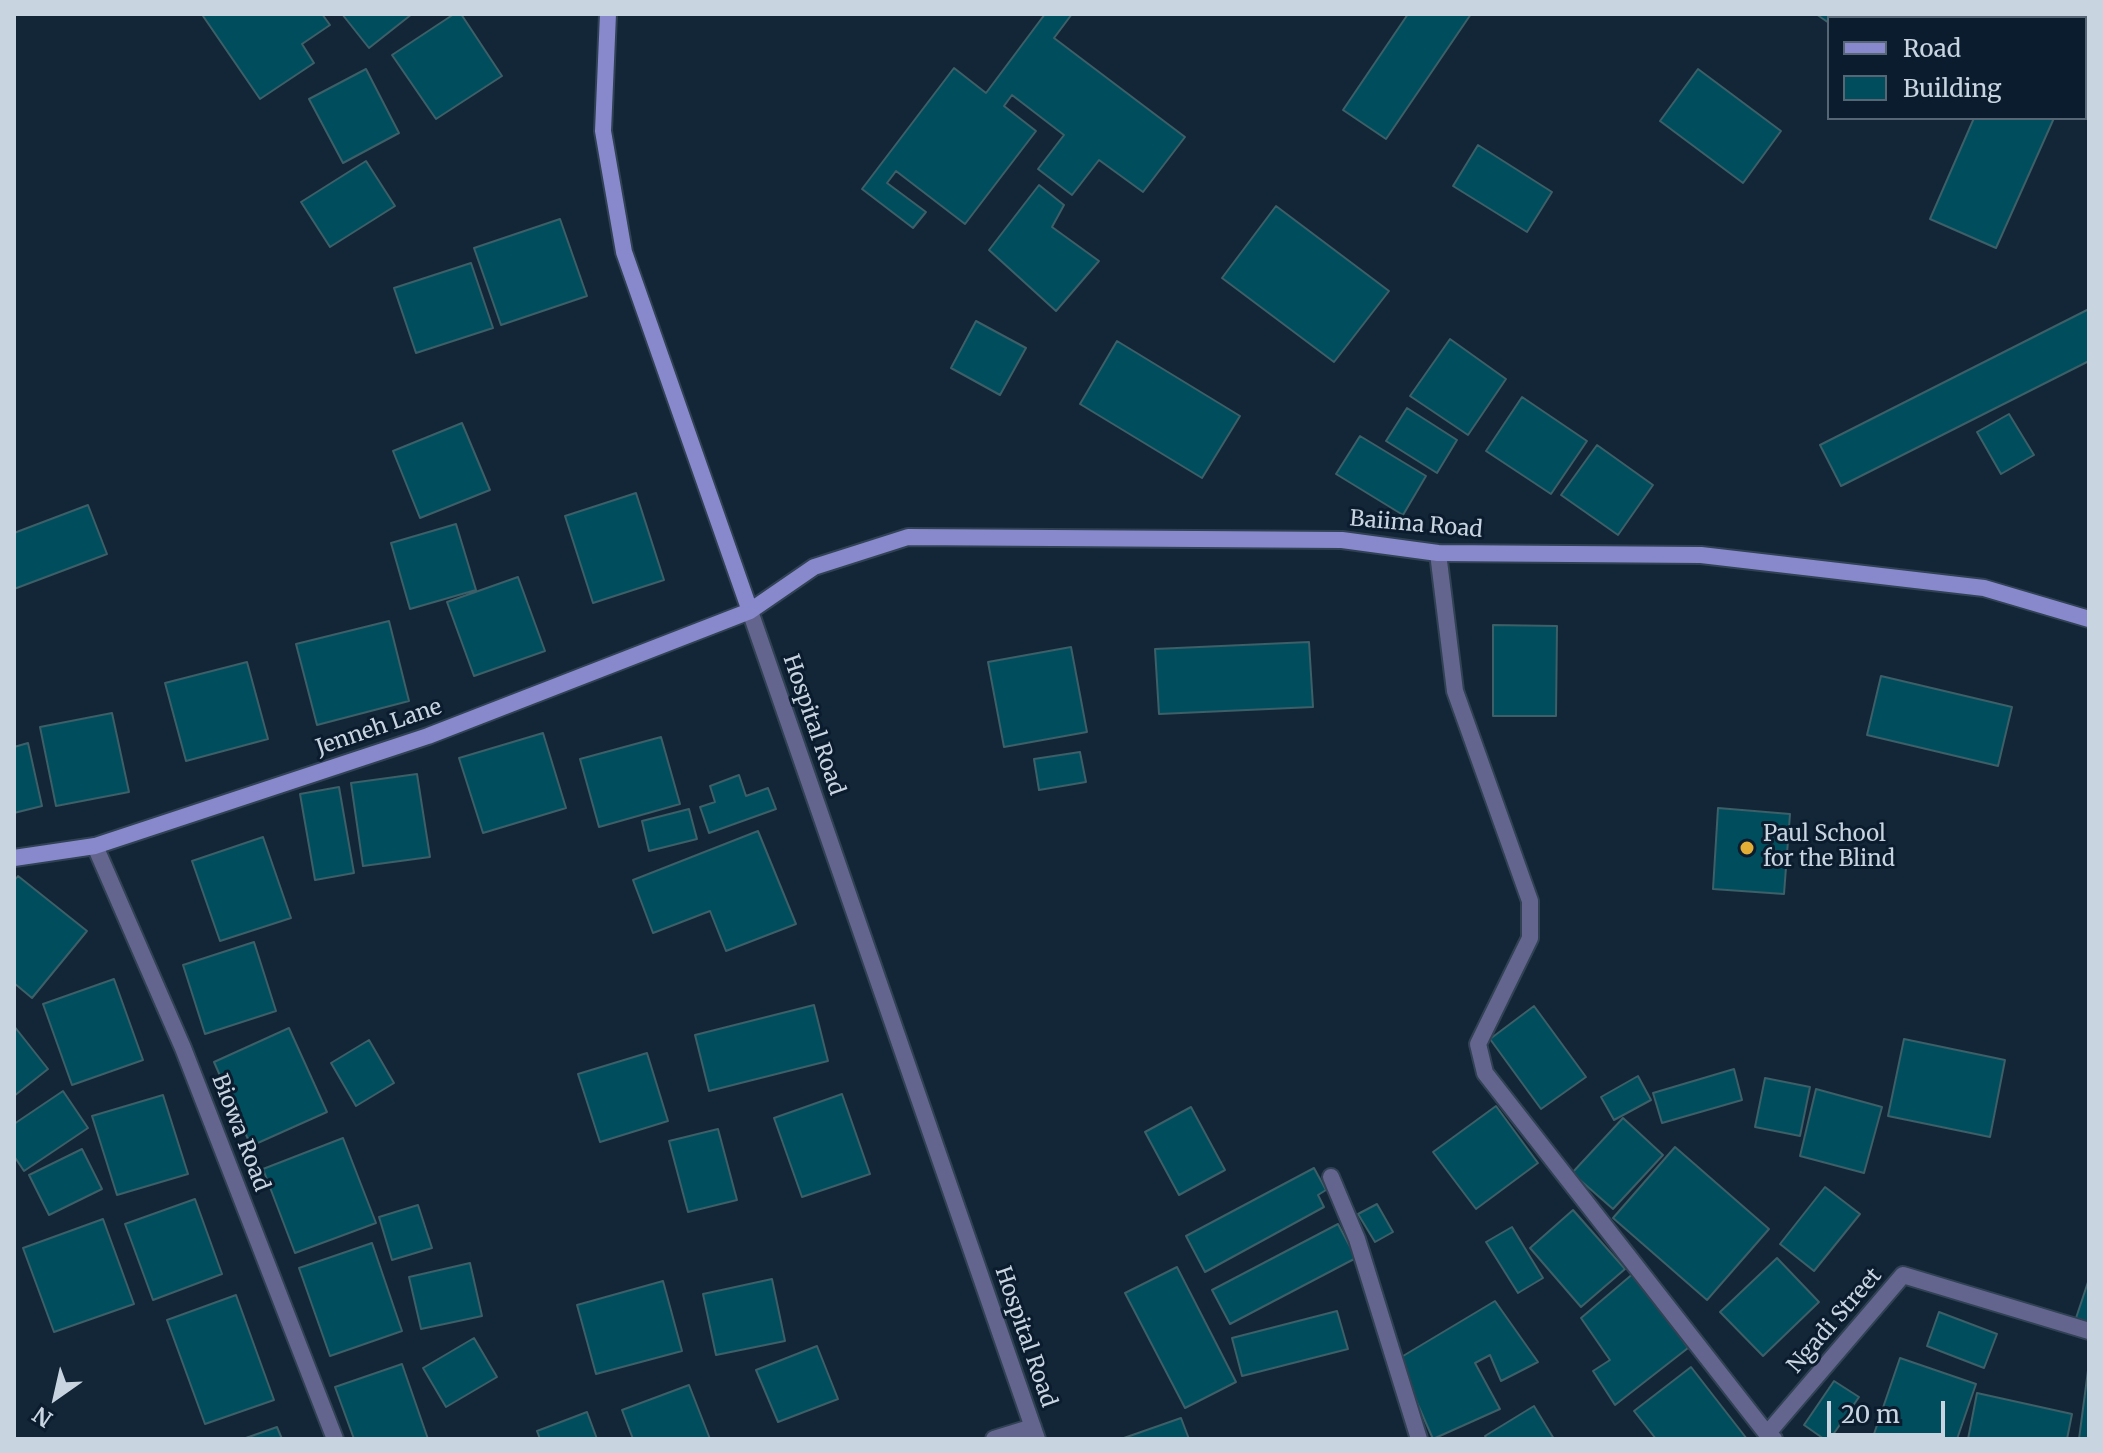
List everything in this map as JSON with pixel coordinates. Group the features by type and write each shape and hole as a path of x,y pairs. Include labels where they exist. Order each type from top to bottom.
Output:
{"street":[{"name":"Hospital Road","path":"608,14 603,131 624,252 1035,1433"},
{"name":"Baiima Road","path":"750,611 814,567 908,537 1342,540 1438,553 1701,555 1984,588 2089,619"},
{"path":"1438,553 1455,691 1530,901 1530,938 1478,1044 1485,1073 1771,1437"},
{"name":"Jenneh Lane","path":"14,858 95,846 428,736 750,611"},
{"name":"Biowa Road","path":"95,846 183,1048 335,1439"},
{"path":"1331,1177 1357,1239 1419,1439"},
{"name":"Ngadi Street","path":"1771,1437 1903,1275 2089,1331"},
{"path":"994,1439 1035,1433"}],"building":[{"path":"322,14 330,25 302,44 314,63 260,99 203,16"},
{"path":"342,14 412,14 369,48"},
{"path":"454,14 461,14 502,76 436,119 392,55"},
{"path":"1045,14 1072,14 1054,38 1185,137 1143,192 1099,160 1072,195 1038,169 1064,135 1012,95 1004,106 1036,131 965,224 896,171 887,183 926,212 913,228 862,189 954,68 986,93"},
{"path":"1408,14 1471,14 1386,139 1343,110"},
{"path":"1816,14 1867,14 1827,16 1827,22"},
{"path":"366,69 399,133 343,163 309,99"},
{"path":"1698,69 1781,131 1743,183 1660,121"},
{"path":"1973,120 2053,120 1996,248 1930,219"},
{"path":"1478,145 1552,192 1527,232 1453,186"},
{"path":"366,161 395,206 330,247 301,202"},
{"path":"1039,185 1064,205 1052,227 1099,261 1056,311 989,250"},
{"path":"1276,206 1389,291 1334,362 1222,278"},
{"path":"560,219 587,296 501,325 474,248"},
{"path":"471,263 493,328 416,353 394,288"},
{"path":"2089,309 2089,361 1841,486 1820,445"},
{"path":"976,321 1026,348 1000,395 951,368"},
{"path":"1450,339 1506,379 1468,435 1410,396"},
{"path":"1117,341 1240,416 1202,478 1080,404"},
{"path":"1522,397 1587,441 1551,494 1486,451"},
{"path":"1407,408 1457,440 1437,473 1386,441"},
{"path":"2009,414 2034,455 2001,474 1977,432"},
{"path":"462,423 490,490 420,518 393,451"},
{"path":"1360,436 1426,476 1403,515 1336,474"},
{"path":"1597,445 1653,485 1618,535 1561,495"},
{"path":"636,493 664,580 593,603 565,516"},
{"path":"88,505 107,554 14,589 14,533"},
{"path":"456,524 476,590 410,609 391,543"},
{"path":"518,577 545,651 474,676 447,602"},
{"path":"389,621 409,701 317,725 296,644"},
{"path":"1493,625 1557,626 1556,716 1493,716"},
{"path":"1309,642 1313,707 1159,714 1155,649"},
{"path":"1071,647 1087,732 1004,747 988,662"},
{"path":"247,662 268,739 186,761 165,683"},
{"path":"1881,676 2012,707 1998,766 1867,735"},
{"path":"112,713 129,792 56,806 40,727"},
{"path":"543,733 566,808 483,833 459,758"},
{"path":"661,737 680,804 599,827 580,759"},
{"path":"28,743 42,806 14,813 14,747"},
{"path":"1080,752 1086,782 1039,790 1034,759"},
{"path":"417,774 430,857 363,866 351,783"},
{"path":"739,775 746,796 768,788 776,809 709,833 700,807 715,802 710,786"},
{"path":"339,787 354,873 315,880 300,794"},
{"name":"Paul School for the Blind","path":"1718,808 1790,814 1784,894 1713,889"},
{"path":"689,809 697,839 649,851 642,821"},
{"path":"758,831 796,924 726,951 710,911 653,933 633,880"},
{"path":"263,837 291,918 220,941 192,861"},
{"path":"18,876 87,931 32,998 14,983 14,881"},
{"path":"254,942 276,1011 205,1034 183,965"},
{"path":"114,979 143,1060 72,1085 43,1004"},
{"path":"814,1005 828,1061 709,1091 695,1035"},
{"path":"1534,1006 1586,1077 1541,1109 1490,1039"},
{"path":"14,1026 48,1069 14,1096"},
{"path":"289,1028 327,1112 251,1146 214,1062"},
{"path":"1904,1039 2005,1060 1990,1137 1888,1116"},
{"path":"369,1040 394,1083 356,1106 331,1063"},
{"path":"647,1053 668,1121 600,1142 578,1074"},
{"path":"1734,1069 1742,1100 1662,1123 1653,1093"},
{"path":"1638,1076 1651,1100 1614,1120 1601,1097"},
{"path":"1765,1078 1810,1087 1800,1136 1755,1127"},
{"path":"1816,1089 1882,1107 1864,1173 1800,1156"},
{"path":"63,1091 88,1128 24,1171 14,1156 14,1124"},
{"path":"842,1094 870,1174 802,1197 774,1118"},
{"path":"163,1095 188,1174 117,1195 92,1116"},
{"path":"1496,1106 1538,1163 1476,1209 1433,1152"},
{"path":"1191,1107 1225,1170 1179,1195 1145,1132"},
{"path":"1623,1118 1663,1155 1613,1209 1572,1173"},
{"path":"718,1129 737,1200 688,1212 669,1141"},
{"path":"343,1138 376,1223 295,1253 263,1169"},
{"path":"1675,1147 1769,1229 1707,1300 1613,1218"},
{"path":"82,1149 102,1189 49,1215 29,1175"},
{"path":"1314,1168 1326,1190 1318,1195 1324,1207 1205,1272 1186,1236"},
{"path":"1825,1187 1860,1214 1814,1271 1780,1244"},
{"path":"195,1199 222,1274 153,1300 125,1224"},
{"path":"1377,1204 1393,1232 1375,1242 1358,1214"},
{"path":"418,1205 432,1248 392,1260 379,1217"},
{"path":"1573,1210 1625,1269 1581,1307 1530,1248"},
{"path":"103,1219 134,1304 54,1332 23,1248"},
{"path":"1338,1224 1356,1258 1230,1324 1212,1290"},
{"path":"1512,1227 1543,1278 1518,1293 1486,1242"},
{"path":"372,1243 402,1331 330,1356 299,1268"},
{"path":"1777,1258 1819,1302 1763,1356 1720,1312"},
{"path":"470,1263 482,1316 421,1329 409,1277"},
{"path":"1177,1267 1236,1382 1185,1408 1125,1293"},
{"path":"1635,1272 1688,1348 1615,1405 1593,1371 1610,1360 1581,1318"},
{"path":"772,1279 785,1341 716,1355 703,1294"},
{"path":"2089,1279 2089,1323 2076,1318"},
{"path":"663,1281 682,1351 596,1374 577,1305"},
{"path":"236,1295 274,1400 205,1424 167,1320"},
{"path":"1495,1301 1538,1362 1501,1381 1490,1355 1475,1363 1500,1409 1433,1439 1398,1359"},
{"path":"1337,1311 1348,1349 1242,1376 1232,1338"},
{"path":"1939,1312 1997,1334 1984,1368 1927,1346"},
{"path":"474,1338 497,1377 446,1407 423,1368"},
{"path":"817,1346 838,1399 778,1422 756,1370"},
{"path":"1900,1358 1976,1384 1957,1439 1888,1439 1874,1434"},
{"path":"2089,1363 2089,1439 2079,1439"},
{"path":"402,1364 428,1439 354,1439 335,1387"},
{"path":"1691,1367 1747,1439 1656,1439 1634,1411"},
{"path":"1834,1381 1859,1397 1830,1439 1824,1439 1804,1425"},
{"path":"689,1385 710,1439 633,1439 622,1410"},
{"path":"1977,1393 2072,1414 2067,1439 1968,1439"},
{"path":"1534,1406 1554,1439 1487,1439 1485,1436"},
{"path":"587,1412 597,1439 540,1439 537,1431"},
{"path":"1181,1418 1189,1439 1121,1439"},
{"path":"277,1427 282,1439 243,1439"}],"place":[{"name":"Paul School for the Blind","path":"1747,848"}]}
